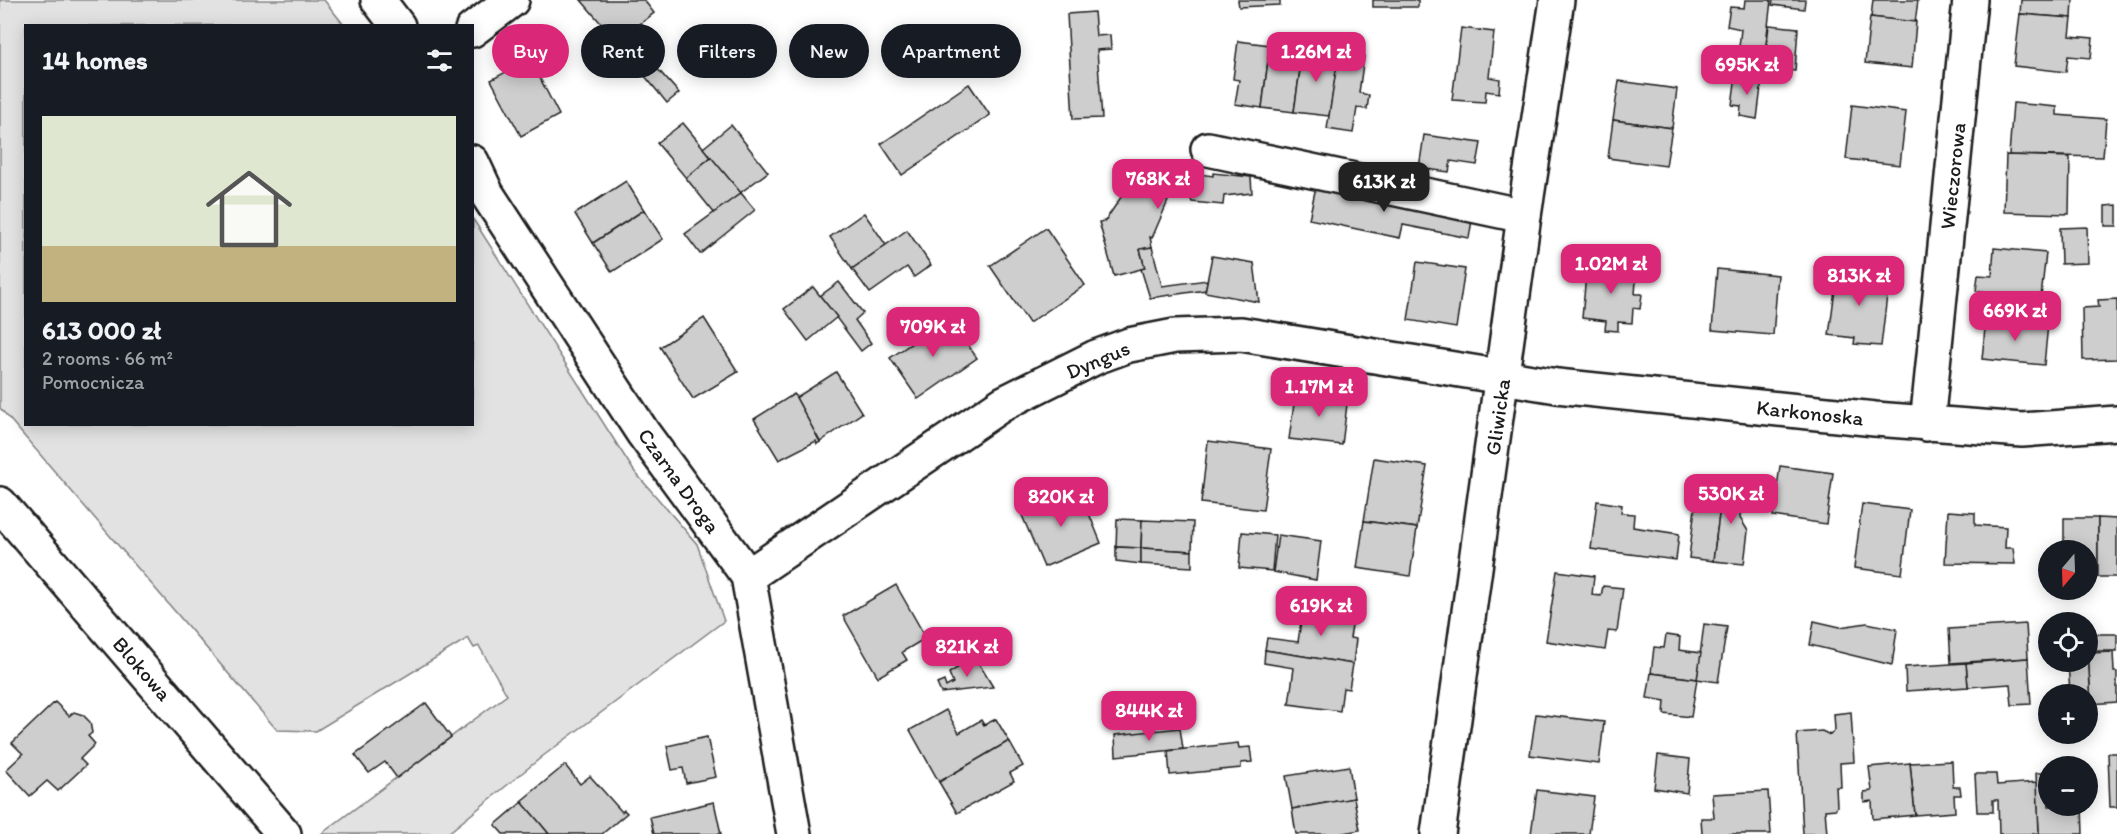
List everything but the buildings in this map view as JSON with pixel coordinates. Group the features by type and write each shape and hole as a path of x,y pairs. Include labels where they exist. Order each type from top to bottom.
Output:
{"street":[{"path":"378,0 396,24"},
{"path":"474,28 512,0"},
{"name":"Gliwicka","path":"1438,834 1524,216 1557,0"},
{"name":"Wieczorowa","path":"1927,424 1970,0"},
{"path":"1208,149 1524,216"},
{"name":"Czarna Droga","path":"474,166 487,194 637,424 748,576 794,834"},
{"name":"Dyngus","path":"748,576 1004,403 1096,357 1129,345 1175,336 1241,334 1503,378"},
{"name":"Karkonoska","path":"1503,378 1574,388 1927,424 2022,430 2117,423"},
{"name":"Blokowa","path":"0,504 284,834"}],"shaded area":[{"path":"0,0 324,0 343,24 24,24 24,426 474,426 474,221 634,471 697,544 724,621 543,756 447,834 321,834 507,695 479,646 474,648 468,638 316,731 277,730 0,408"}]}
